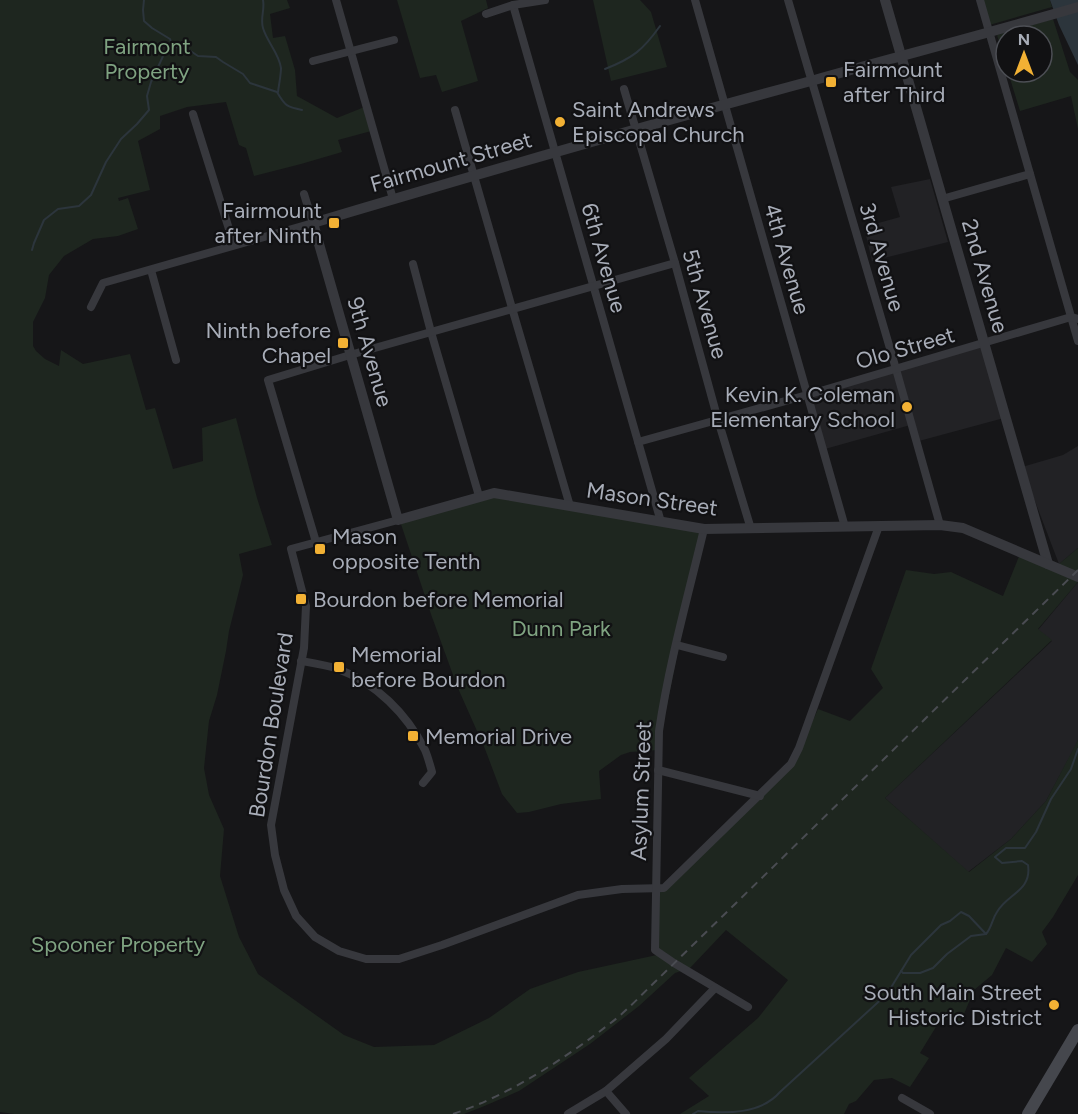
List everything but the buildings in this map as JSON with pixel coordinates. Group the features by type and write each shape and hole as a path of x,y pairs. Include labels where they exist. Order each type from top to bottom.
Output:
{"main road":[{"path":"1028,1114 1078,1030"}],"street":[{"path":"336,0 393,199"},
{"path":"486,14 513,4 545,0"},
{"name":"4th Avenue","path":"695,0 846,527"},
{"name":"3rd Avenue","path":"788,0 940,525"},
{"name":"2nd Avenue","path":"885,0 1048,564"},
{"path":"980,0 1030,174 1075,318 1078,341"},
{"name":"6th Avenue","path":"513,4 661,522"},
{"name":"Fairmount Street","path":"91,307 103,283 1078,6"},
{"path":"312,61 394,40"},
{"name":"5th Avenue","path":"624,89 751,529"},
{"path":"455,110 570,506"},
{"path":"193,114 234,245"},
{"path":"942,199 1030,174"},
{"name":"9th Avenue","path":"304,194 398,520"},
{"path":"316,542 268,380 675,262"},
{"path":"413,264 479,496"},
{"path":"151,270 176,360"},
{"name":"Olo Street","path":"638,442 1075,318"},
{"name":"Mason Street","path":"291,549 494,493 704,529 940,525 963,528 1078,577"},
{"path":"655,888 664,888 791,764 799,748 879,526"},
{"name":"Asylum Street","path":"704,529 659,731 655,950 748,1007"},
{"name":"Bourdon Boulevard","path":"291,549 306,606 304,648 272,825 275,855 284,890 296,916 315,937 339,951 366,960 399,959 578,895 622,889 655,888"},
{"path":"677,645 723,657"},
{"path":"301,661 338,669 367,683 392,703 411,726 426,752 432,772 423,783"},
{"path":"658,770 760,796"},
{"path":"568,1114 606,1091 666,1039 715,988"},
{"path":"606,1091 626,1114"},
{"path":"902,1098 930,1114"},
{"path":"907,1114 913,1104"}],"shaded area":[{"path":"1050,0 1078,0 1078,65 1059,25"},
{"path":"930,179 948,242 872,261 864,227 900,217 891,187"},
{"name":"Kevin K. Coleman Elementary School","path":"984,346 1004,418 919,441 914,424 825,449 810,397"},
{"path":"1078,446 1078,548 1059,564 1022,467 1063,455"},
{"path":"1078,582 1078,740 1046,801 1011,839 968,872 885,798 1052,641 1038,630"}],"green space":[{"path":"0,0 287,0 290,8 270,14 273,38 285,36 295,70 297,96 337,118 367,106 375,130 338,140 342,152 254,176 246,148 239,145 226,102 187,107 160,116 160,129 138,141 150,190 118,198 119,201 128,198 138,229 118,236 93,239 64,256 49,275 45,298 33,322 33,346 45,359 59,366 61,350 83,364 130,354 146,410 155,408 173,469 203,461 202,428 236,418 272,545 239,554 243,575 229,631 217,695 209,721 204,768 209,795 224,829 220,876 239,937 258,974 344,1035 374,1047 434,1045 489,1018 530,989 578,972 666,953 653,945 654,889 665,889 794,763 818,709 850,721 883,688 871,669 906,570 934,574 951,572 1003,596 1022,549 1059,564 1078,548 1078,582 1038,629 1052,640 885,798 969,872 1011,839 1046,801 1078,740 1078,875 1042,932 1047,944 1032,962 1006,948 992,975 974,990 959,1026 942,1017 920,1053 929,1058 910,1087 892,1078 874,1080 856,1101 849,1104 844,1114 680,1114 709,1096 689,1078 758,1018 788,980 726,930 690,968 675,973 639,1006 590,1044 519,1091 464,1114 14,1114 0,1112"},
{"path":"397,0 486,0 488,8 461,21 478,81 442,92 436,75 420,78"},
{"path":"593,0 640,0 651,12 667,67 611,81"},
{"path":"979,0 1050,0 1052,7 986,26"},
{"path":"1053,19 1070,72 1078,80 1078,129 1071,96 1020,111 1012,84 1054,84 1054,24 1036,24"},
{"name":"Dunn Park","path":"496,496 702,532 658,750 621,755 599,771 601,799 517,813 502,794 457,686 432,617 400,521"}],"waterway":[{"path":"144,0 144,21 170,39 172,45"},
{"path":"263,0 263,28 281,68 278,92"},
{"path":"605,69 637,52 660,26"},
{"path":"32,250 44,220 58,209 79,206 91,195 106,162 121,139 149,110 147,96 151,82 165,52 173,47 186,48 198,56 216,57 243,74 250,83 277,92 287,105 302,110"},
{"path":"693,1114 698,1111 743,1111 763,1105 772,1099 887,994 911,955 941,925 961,912 969,916 986,934 1001,906 1023,887 1028,874 1028,865 1022,861 1002,863 995,857 1006,848 1025,848 1036,832 1051,799 1071,769 1078,749"},
{"path":"901,971 920,973 933,968 971,936 986,934"}],"railway":[{"path":"453,1114 494,1097 534,1076 591,1038 621,1014 1078,570"}],"place":[{"name":"Fairmount after Third","path":"831,82"},
{"name":"Saint Andrews Episcopal Church","path":"560,122"},
{"name":"Fairmount after Ninth","path":"334,223"},
{"name":"Ninth before Chapel","path":"343,343"},
{"name":"Kevin K. Coleman Elementary School","path":"907,407"},
{"name":"Mason opposite Tenth","path":"320,549"},
{"name":"Bourdon before Memorial","path":"301,599"},
{"name":"Memorial before Bourdon","path":"339,667"},
{"name":"Memorial Drive","path":"413,736"},
{"name":"South Main Street Historic District","path":"1054,1005"}],"park label":[{"name":"Fairmont Property","path":"147,58"},
{"name":"Spooner Property","path":"118,944"}]}
